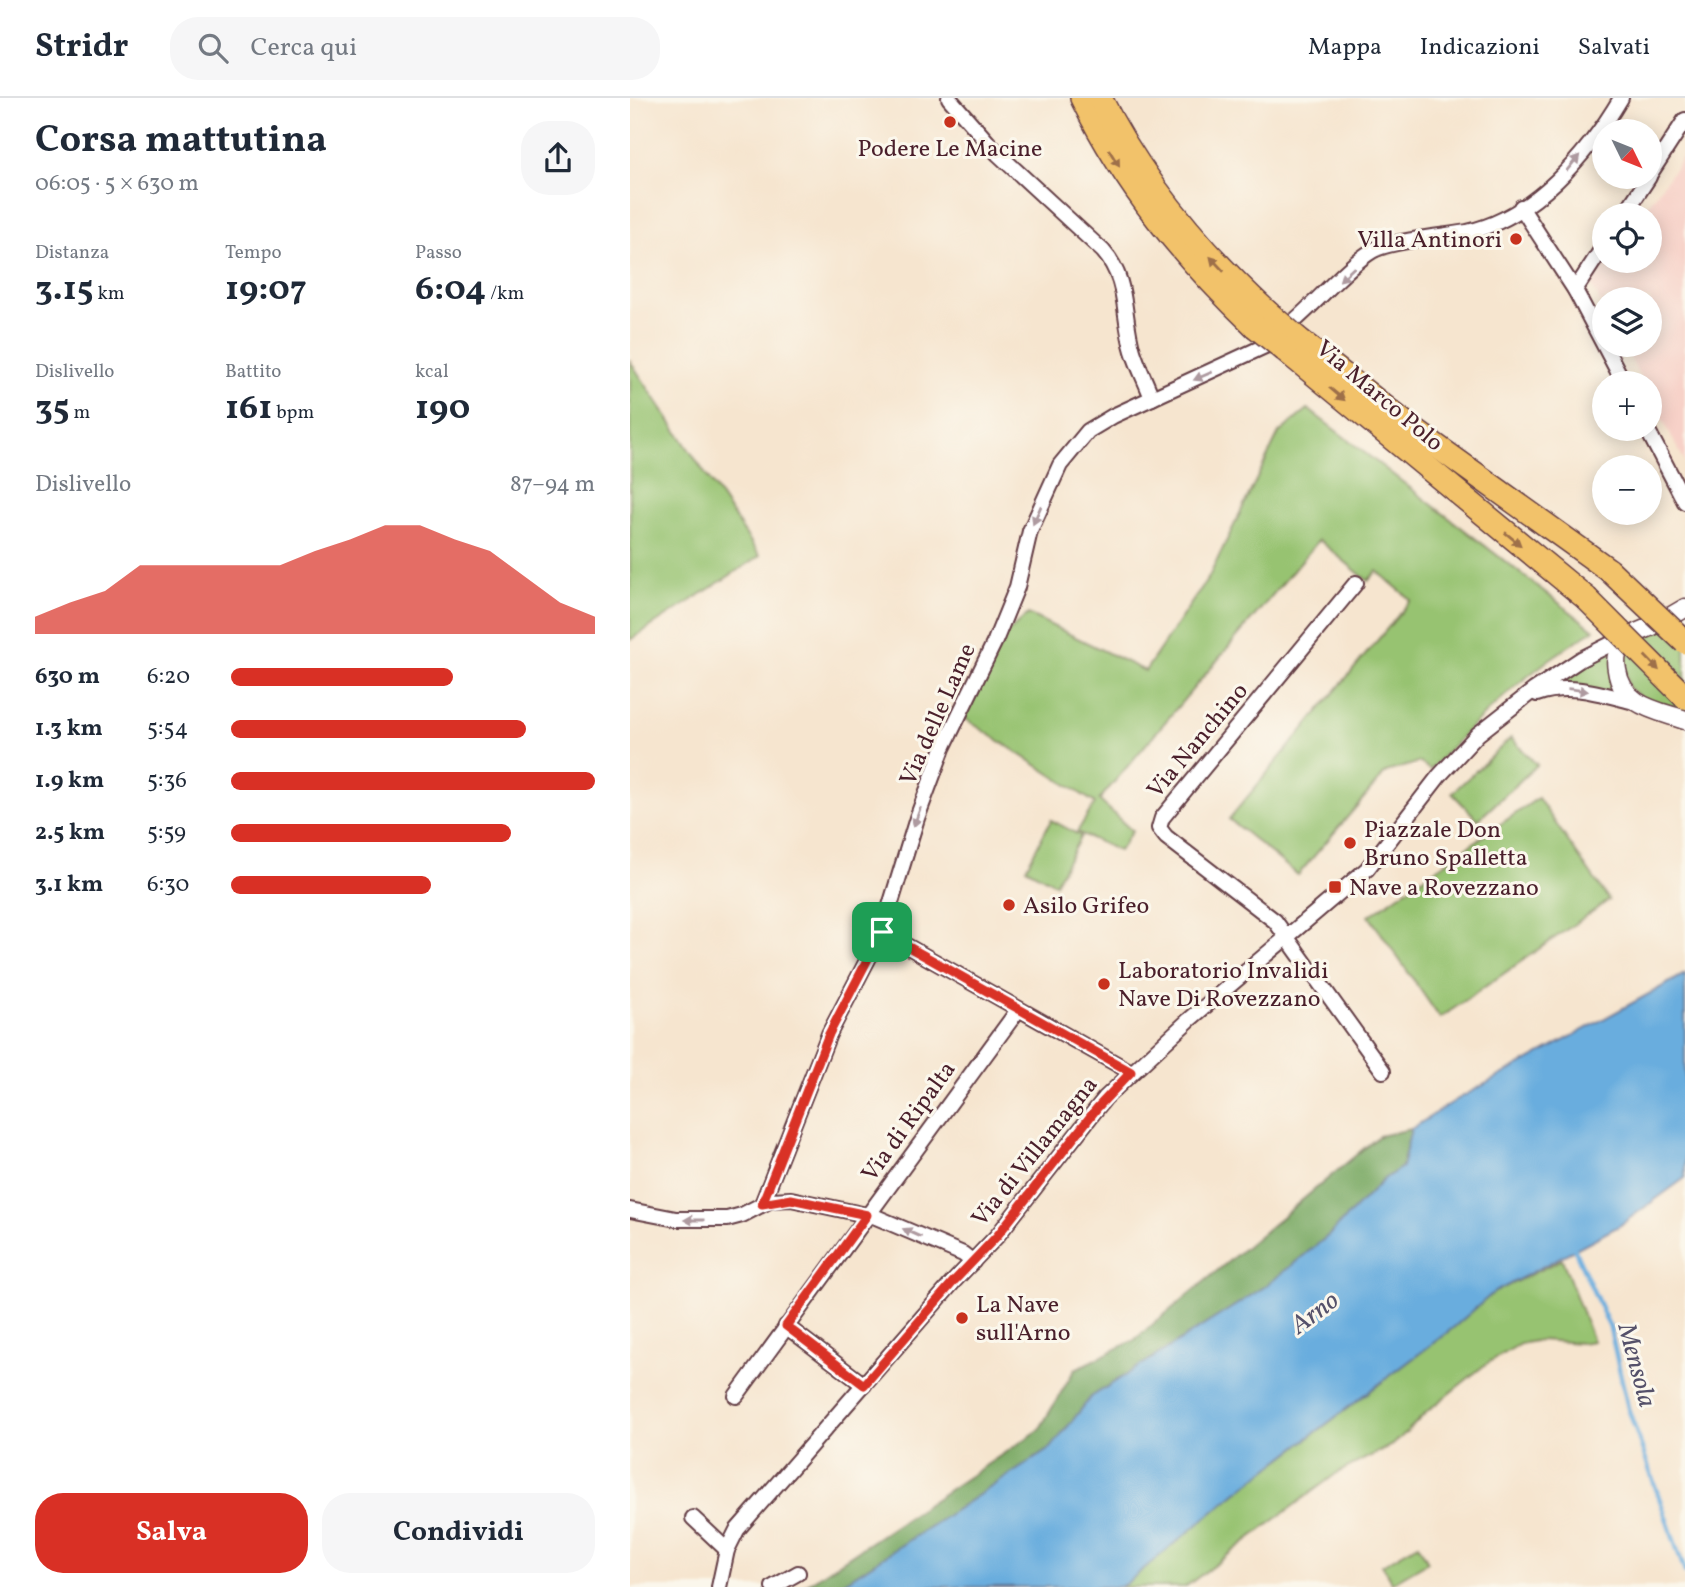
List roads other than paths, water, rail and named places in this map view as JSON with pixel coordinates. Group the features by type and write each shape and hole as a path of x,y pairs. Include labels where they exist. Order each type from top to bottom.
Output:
{"highway":[{"name":"Via Marco Polo","path":"1082,98 1109,149 1152,214 1205,277 1285,339 1586,598 1685,697"},
{"name":"Via Marco Polo","path":"1100,98 1142,170 1260,318"},
{"name":"Via Marco Polo","path":"1285,339 1609,570 1685,642"}],"street":[{"path":"949,98 998,154 1117,267 1122,282 1133,353 1153,398"},
{"name":"Via delle Lame","path":"762,1204 829,1034 882,932 916,818 943,748 1004,620 1017,587 1030,531 1060,465 1088,431 1153,398 1285,339 1371,251 1472,231 1521,207 1560,178 1608,120 1621,98"},
{"path":"1662,157 1683,127"},
{"path":"1521,207 1575,290 1617,371"},
{"path":"1575,290 1592,264"},
{"path":"1653,441 1685,502"},
{"name":"Via Nanchino","path":"1356,583 1159,822 1161,833 1275,921 1383,1071"},
{"path":"1635,634 1616,659 1618,675 1634,702 1685,720"},
{"name":"Via di Villamagna","path":"719,1587 727,1550 744,1522 997,1236 1097,1108 1131,1072 1367,869 1456,757 1494,720 1581,659 1635,634"},
{"name":"Via di Villamagna","path":"1494,720 1530,696 1554,689 1583,690 1634,702"},
{"path":"882,932 1131,1072"},
{"name":"Via di Ripalta","path":"736,1396 1018,1010"},
{"path":"630,1210 676,1219 727,1219 743,1215 762,1204 791,1199 867,1215 963,1254 973,1262"},
{"path":"786,1326 864,1385"},
{"path":"693,1518 727,1550"},
{"path":"773,1587 798,1573"}],"water":[{"name":"Arno","path":"1685,974 1685,1178 1619,1226 1493,1293 1453,1328 1237,1492 1128,1582 1120,1587 837,1587 1051,1448 1091,1397 1266,1286 1329,1235 1384,1179 1402,1167 1411,1129 1456,1100"}],"waterway":[{"name":"Mensola","path":"1573,1246 1610,1328 1628,1408 1685,1572"}],"place":[{"name":"Podere Le Macine","path":"950,122"},
{"name":"Villa Antinori","path":"1516,239"},
{"name":"Piazzale Don Bruno Spalletta","path":"1350,843"},
{"name":"Nave a Rovezzano","path":"1335,887"},
{"name":"Asilo Grifeo","path":"1009,905"},
{"name":"Laboratorio Invalidi Nave Di Rovezzano","path":"1104,984"},
{"name":"La Nave sull'Arno","path":"962,1318"}]}
